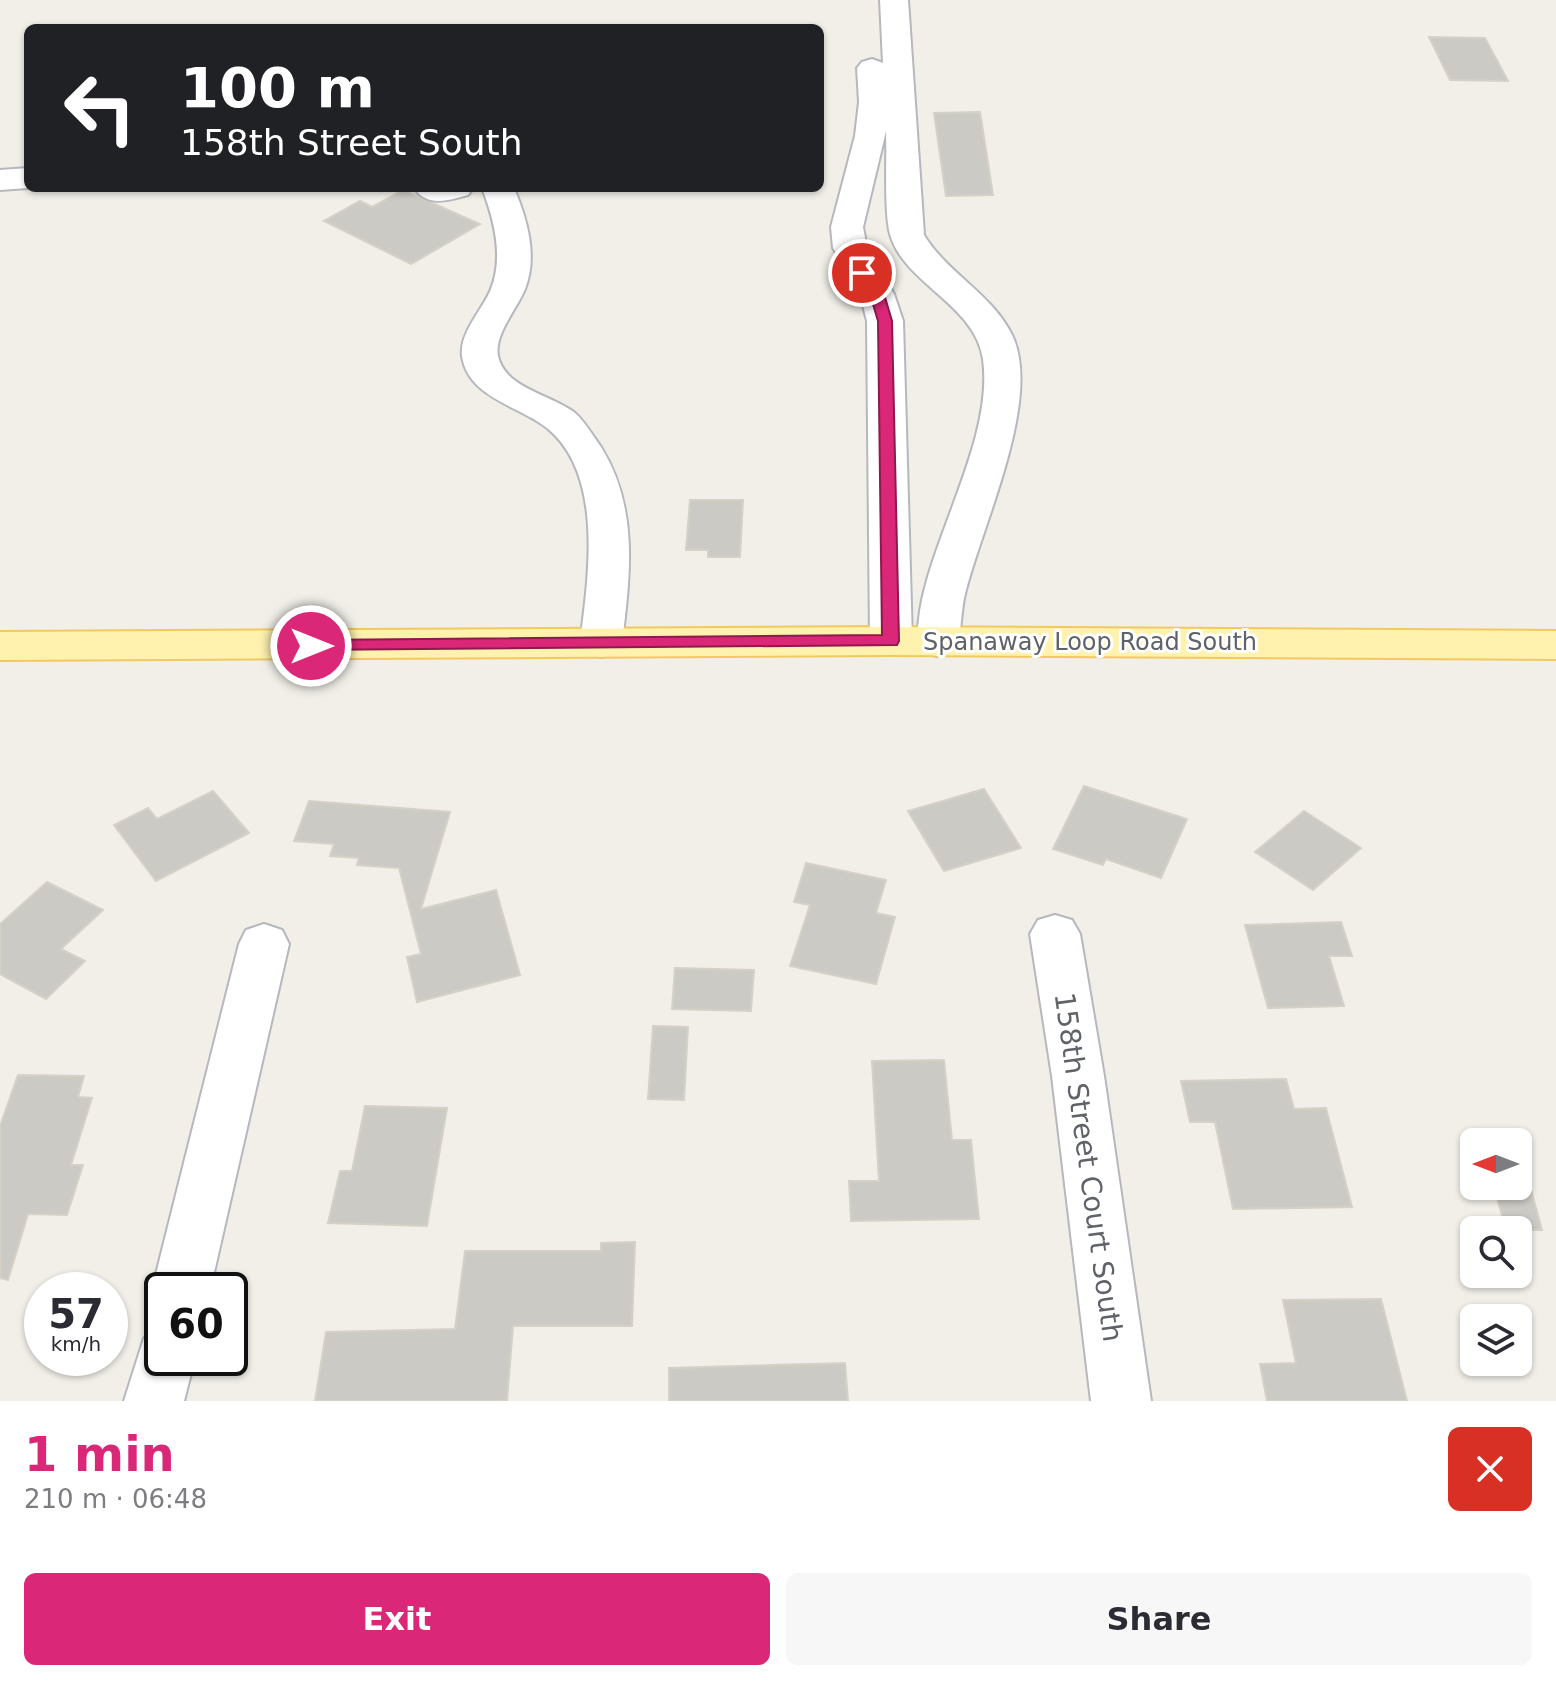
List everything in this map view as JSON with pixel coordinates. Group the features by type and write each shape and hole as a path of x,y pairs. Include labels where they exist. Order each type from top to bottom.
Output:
{"main road":[{"name":"Spanaway Loop Road South","path":"0,646 891,641 1556,645"}],"street":[{"path":"894,0 907,235 927,266 980,314 996,338 1004,364 1003,394 964,538 944,595 937,642"},
{"path":"871,53 874,102 870,136 847,227 850,248 877,294 885,321 891,641"},
{"path":"0,180 24,178"},
{"path":"500,192 513,225 510,283 479,355 489,375 509,391 562,421 587,454 603,489 611,537 601,643"},
{"name":"158th Street Court South","path":"1055,934 1078,1076 1121,1401"},
{"path":"185,1272 264,944"},
{"path":"154,1401 160,1376"}],"building":[{"path":"1429,37 1485,38 1508,81 1450,80"},
{"path":"980,112 993,195 946,196 934,113"},
{"path":"399,192 408,192 480,224 411,264 324,221 360,201 372,207"},
{"path":"690,500 743,500 740,557 708,557 708,550 686,550"},
{"path":"1084,786 1187,819 1161,878 1106,859 1103,865 1053,849"},
{"path":"984,789 1021,848 944,871 908,811"},
{"path":"213,791 249,833 156,881 114,825 148,808 157,819"},
{"path":"309,801 450,812 421,909 496,890 520,975 417,1002 407,957 421,954 399,868 357,865 359,858 330,856 334,844 294,841"},
{"path":"1304,811 1361,848 1313,890 1255,852"},
{"path":"806,863 886,880 876,913 895,917 876,984 790,966 810,905 794,902"},
{"path":"47,882 103,910 61,949 85,961 46,999 0,974 0,924"},
{"path":"1341,922 1352,956 1329,956 1344,1006 1268,1008 1245,925"},
{"path":"675,968 754,970 751,1011 672,1009"},
{"path":"653,1026 688,1027 684,1100 648,1099"},
{"path":"944,1060 952,1140 971,1140 979,1219 851,1221 849,1181 879,1181 872,1061"},
{"path":"18,1075 84,1076 78,1097 92,1098 71,1165 83,1165 67,1215 28,1214 8,1280 0,1278 0,1126"},
{"path":"1286,1079 1294,1109 1326,1108 1352,1207 1233,1209 1215,1122 1190,1122 1181,1081"},
{"path":"365,1106 447,1108 427,1226 328,1223 340,1171 352,1171"},
{"path":"1532,1193 1542,1230 1532,1230 1532,1216 1502,1216 1498,1200 1532,1200"},
{"path":"635,1242 632,1326 513,1326 507,1401 315,1401 326,1332 455,1329 465,1251 601,1251 601,1243"},
{"path":"1381,1299 1407,1401 1267,1401 1260,1364 1296,1363 1283,1300"},
{"path":"845,1363 848,1401 669,1401 669,1368"}],"route":[{"path":"311,646 891,641 885,321 877,294 862,273"}]}
